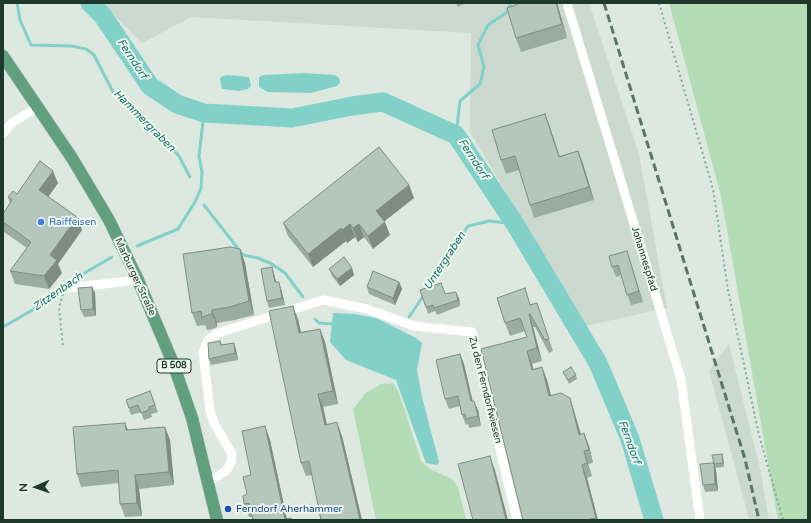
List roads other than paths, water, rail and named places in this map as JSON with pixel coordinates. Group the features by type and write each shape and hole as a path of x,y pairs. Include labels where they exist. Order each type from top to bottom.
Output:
{"main road":[{"name":"Marburger Straße","path":"3,56 72,158 109,220 138,280 173,362 192,418 217,520"}],"street":[{"name":"Johannespfad","path":"567,3 681,379 700,520"},
{"path":"3,133 13,122 38,107"},
{"path":"69,288 138,280"},
{"name":"Zu den Ferndorfwiesen","path":"208,482 226,471 231,462 232,454 215,425 210,411 203,352 208,340 218,333 324,300 366,309 414,326 472,332 517,520"}],"water":[{"path":"304,73 335,75 339,78 340,82 337,86 311,93 268,92 259,87 259,77 264,75"},
{"path":"227,75 249,77 251,86 248,89 239,91 222,89 220,80 221,77"},
{"path":"333,313 355,314 376,318 416,338 422,343 417,370 422,397 439,462 437,465 426,463 396,380 346,360 330,342"}],"waterway":[{"name":"Hammergraben","path":"17,3 20,20 31,45 71,46 86,49 94,55 113,92 131,106 179,156 190,177"},
{"name":"Ferndorf","path":"90,3 103,16 150,86 177,104 204,113 292,118 352,106 383,102 456,135 515,224 598,363 630,439 654,520"},
{"path":"456,135 460,101 480,84 484,67 478,45 488,25 506,13 511,3"},
{"name":"Zitzenbach","path":"137,246 178,229 195,202 201,188 202,172 199,156 204,113"},
{"name":"Hammergraben","path":"204,205 243,255 258,258 272,264 285,273 303,297"},
{"name":"Untergraben","path":"427,290 468,226 489,221 515,224"},
{"name":"Zitzenbach","path":"3,327 55,297 76,278 112,257"},
{"name":"Untergraben","path":"409,317 424,295"},
{"path":"315,319 319,323 332,324"}],"railway":[{"path":"604,3 745,459 759,520"}],"place":[{"name":"Raiffeisen","path":"41,222"},
{"name":"Ferndorf Aherhammer","path":"228,509"}]}
